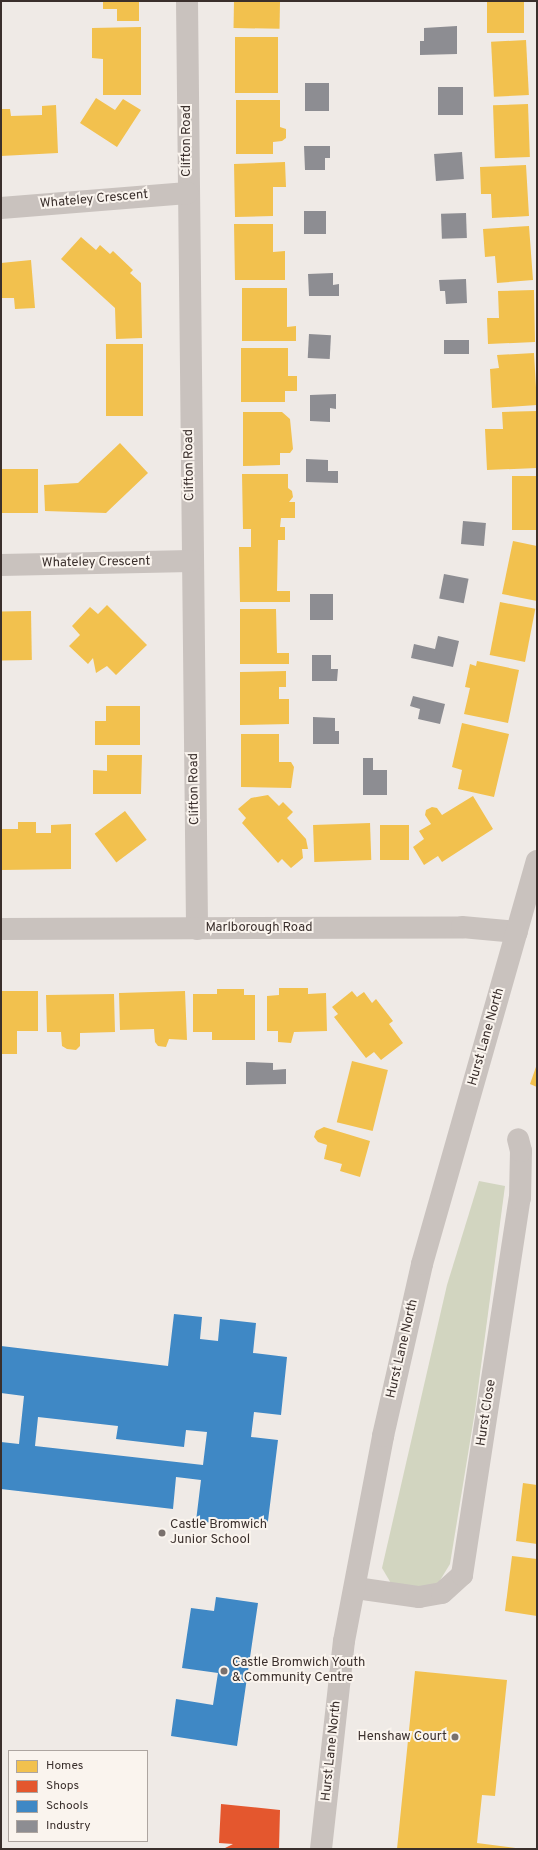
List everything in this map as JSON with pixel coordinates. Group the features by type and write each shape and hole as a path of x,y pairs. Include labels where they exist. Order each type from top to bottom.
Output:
{"street":[{"name":"Clifton Road","path":"187,1 187,193 197,929"},
{"name":"Whateley Crescent","path":"1,208 187,193"},
{"name":"Whateley Crescent","path":"1,565 191,561"},
{"name":"Hurst Lane North","path":"321,1849 344,1641 356,1588 383,1436 422,1264 537,861"},
{"name":"Marlborough Road","path":"1,929 462,927 517,932"},
{"name":"Hurst Close","path":"356,1588 419,1597 442,1593 462,1575 520,1198 522,1150 518,1139"}],"green space":[{"path":"479,1181 505,1186 475,1411 450,1564 439,1582 427,1587 392,1585 382,1568 447,1285"}],"building: Homes":[{"path":"103,1 139,1 139,21 117,21 117,9 103,9"},
{"path":"234,1 280,2 280,29 234,28"},
{"path":"487,1 524,1 524,33 487,33"},
{"path":"141,27 141,95 103,95 103,59 92,58 92,28"},
{"path":"235,37 278,37 278,93 235,93"},
{"path":"526,40 529,95 494,97 491,42"},
{"path":"96,98 115,110 123,99 141,110 117,147 80,123"},
{"path":"236,100 280,100 280,127 286,129 286,138 282,141 273,142 273,154 236,154"},
{"path":"528,104 530,157 495,158 493,105"},
{"path":"56,105 58,153 1,156 1,109 10,109 11,116 42,115 42,106"},
{"path":"285,162 286,187 273,187 273,216 235,217 234,164"},
{"path":"526,165 529,216 492,218 491,194 481,194 480,167"},
{"path":"234,224 273,224 273,252 285,251 285,280 235,280"},
{"path":"529,226 533,280 497,283 495,256 485,257 483,229"},
{"path":"81,237 96,250 100,245 110,254 113,251 133,270 130,273 141,283 142,338 116,339 115,308 61,259"},
{"path":"31,260 35,308 15,309 14,298 1,298 1,263"},
{"path":"242,288 287,288 287,327 296,326 296,341 242,341"},
{"path":"534,290 535,342 488,344 487,318 499,318 498,291"},
{"path":"106,344 143,344 143,416 106,416"},
{"path":"241,348 288,348 288,376 297,376 297,391 285,391 285,402 241,402"},
{"path":"534,353 537,405 492,408 490,369 499,368 497,355"},
{"path":"537,411 537,468 487,470 485,429 503,429 502,412"},
{"path":"243,412 282,412 290,419 293,449 290,453 280,453 280,465 243,466"},
{"path":"120,443 148,473 106,513 45,511 44,485 78,483"},
{"path":"1,469 38,469 38,513 1,513"},
{"path":"242,474 288,474 288,488 292,491 293,497 289,502 295,502 295,518 281,518 280,527 285,527 285,540 278,540 277,591 290,591 290,602 240,602 239,547 251,547 251,529 243,529"},
{"path":"512,476 537,476 537,530 512,530"},
{"path":"513,541 537,546 537,601 502,594"},
{"path":"500,602 535,609 525,662 490,655"},
{"path":"107,605 147,645 116,675 107,666 96,673 93,658 88,664 69,646 80,635 72,626 90,607 98,614"},
{"path":"240,609 276,609 277,653 289,653 289,664 240,664"},
{"path":"31,611 32,660 2,661 1,612"},
{"path":"477,661 519,670 508,723 464,714 470,688 465,687 470,664 476,666"},
{"path":"286,671 286,687 279,687 279,699 289,699 289,724 240,725 240,672"},
{"path":"106,706 140,706 140,745 95,745 95,721 106,721"},
{"path":"462,723 509,734 494,797 458,789 462,770 452,767"},
{"path":"241,734 279,734 279,762 291,762 294,767 291,788 241,787"},
{"path":"107,755 142,755 141,794 93,794 93,770 107,771"},
{"path":"268,795 279,806 283,802 293,812 287,818 306,839 308,849 302,849 303,858 291,868 282,859 278,863 242,823 246,818 238,809 251,798"},
{"path":"473,796 493,829 442,862 438,856 424,865 413,847 424,839 419,831 431,824 425,815 426,810 432,807 437,808 442,815"},
{"path":"125,811 147,840 116,863 95,834"},
{"path":"18,822 36,822 36,833 51,833 51,825 71,824 71,869 1,870 1,829 18,829"},
{"path":"370,823 371,860 314,862 313,825"},
{"path":"380,825 409,825 409,860 380,860"},
{"path":"279,988 308,988 308,994 326,993 327,1031 294,1032 291,1043 278,1042 278,1031 267,1031 267,996 279,995"},
{"path":"217,989 244,989 244,995 255,995 255,1040 212,1040 212,1032 193,1032 193,994 217,994"},
{"path":"1,991 38,991 38,1031 17,1031 17,1054 1,1054"},
{"path":"185,991 187,1040 169,1039 166,1047 158,1046 155,1042 154,1029 120,1030 119,993"},
{"path":"352,991 357,997 364,992 372,1003 376,999 393,1021 389,1024 403,1043 381,1060 374,1052 366,1058 334,1017 338,1014 332,1007"},
{"path":"114,994 115,1032 80,1033 80,1046 76,1050 67,1049 62,1046 61,1032 47,1032 46,995"},
{"path":"352,1061 388,1070 373,1131 337,1122"},
{"path":"537,1064 537,1087 530,1084"},
{"path":"324,1127 370,1141 360,1177 340,1171 342,1164 324,1159 327,1145 318,1142 314,1137 316,1131"},
{"path":"523,1483 537,1485 537,1544 516,1541"},
{"path":"512,1556 537,1559 537,1616 505,1611"},
{"name":"Henshaw Court","path":"415,1671 507,1680 495,1796 482,1795 477,1843 523,1849 397,1849"}],"building: Shops":[{"path":"221,1804 280,1810 279,1849 223,1849 233,1844 219,1843"}],"building: Schools":[{"path":"174,1314 202,1317 200,1339 218,1341 220,1319 256,1323 253,1353 287,1357 281,1415 254,1412 251,1437 278,1440 267,1529 196,1521 201,1480 176,1477 173,1509 1,1489 1,1442 19,1444 24,1396 1,1393 1,1346 168,1366","holes":["38,1417 118,1426 116,1439 184,1447 186,1430 207,1432 203,1465 35,1446"]},
{"name":"Castle Bromwich Youth & Community Centre","path":"216,1597 258,1603 237,1746 171,1736 176,1699 213,1705 218,1673 182,1668 191,1608 214,1611"}],"building: Industry":[{"path":"457,26 457,54 420,55 420,41 424,41 424,28"},
{"path":"305,83 329,83 329,111 305,111"},
{"path":"438,87 463,87 463,115 438,115"},
{"path":"304,146 330,146 330,158 325,158 325,170 305,170"},
{"path":"462,152 464,179 436,181 434,154"},
{"path":"304,211 326,211 326,234 304,234"},
{"path":"466,213 467,238 442,239 441,214"},
{"path":"333,273 333,285 339,284 339,296 309,296 308,274"},
{"path":"466,279 467,303 446,304 445,291 440,291 439,280"},
{"path":"309,334 331,335 330,359 308,358"},
{"path":"444,340 469,340 469,354 444,354"},
{"path":"336,394 336,409 330,408 330,422 310,421 310,395"},
{"path":"306,459 328,460 328,471 338,471 338,483 306,482"},
{"path":"463,521 486,523 484,546 461,544"},
{"path":"444,574 469,579 464,603 439,599"},
{"path":"310,594 333,594 333,620 310,620"},
{"path":"438,636 459,641 453,667 411,658 414,644 435,649"},
{"path":"312,655 331,655 331,669 338,669 337,681 312,681"},
{"path":"413,696 445,704 440,724 418,719 420,709 410,706"},
{"path":"313,717 335,718 335,731 339,731 339,744 313,744"},
{"path":"363,758 373,758 373,770 387,770 387,795 363,795"},
{"path":"246,1062 273,1063 273,1070 286,1069 286,1084 246,1085"}],"place":[{"name":"Castle Bromwich Junior School","path":"162,1533"},
{"name":"Castle Bromwich Youth & Community Centre","path":"224,1671"},
{"name":"Henshaw Court","path":"455,1737"}]}
